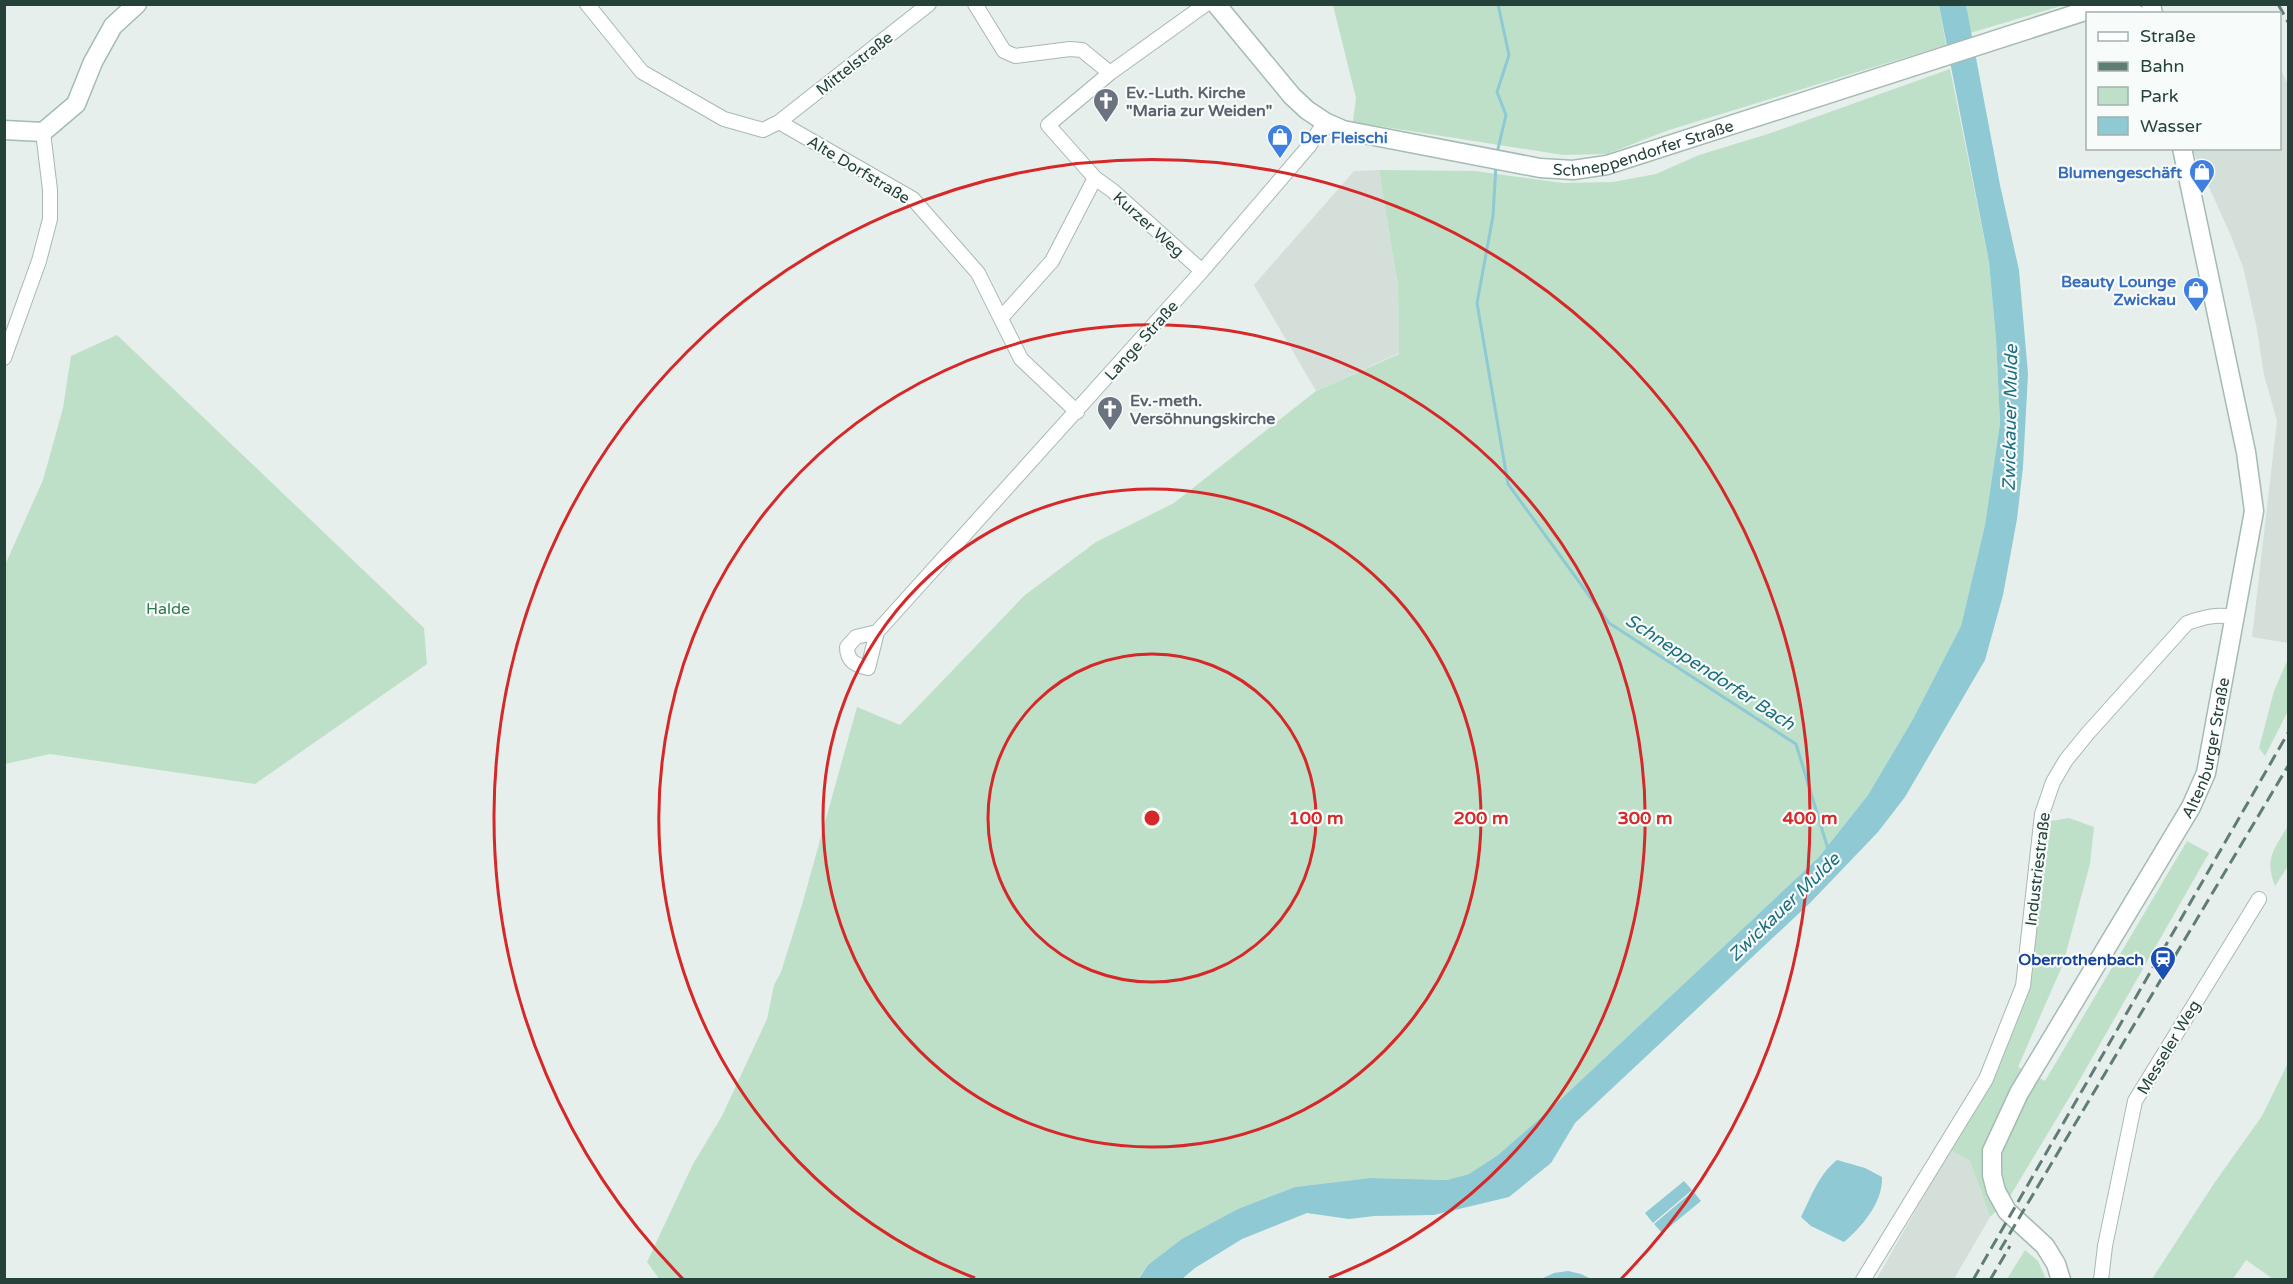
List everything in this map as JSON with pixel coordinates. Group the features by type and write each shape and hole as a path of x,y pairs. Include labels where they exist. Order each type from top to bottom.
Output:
{"street":[{"path":"4,130 43,132 75,104 93,62 113,26 137,4"},
{"path":"587,4 642,72 724,119 764,130 779,122"},
{"name":"Mittelstraße","path":"779,122 929,4"},
{"path":"975,4 1004,51 1015,56 1070,49 1082,50 1110,73 1206,4"},
{"name":"Schneppendorfer Straße","path":"1216,4 1292,96 1325,122 1343,130 1540,168 1573,170 1607,165 1880,79 2087,10 2107,5 2130,12"},
{"name":"Kurzer Weg","path":"1110,73 1048,125 1095,178 1113,191 1202,271"},
{"name":"Alte Dorfstraße","path":"779,122 913,199 978,273 1021,359 1077,412"},
{"name":"Lange Straße","path":"877,632 1202,271 1310,146 1325,122"},
{"path":"4,358 39,261 50,219 50,190 43,132"},
{"name":"Altenburger Straße","path":"2061,1280 2056,1264 2045,1246 2007,1211 1996,1191 1992,1175 1992,1151 2019,1093 2191,807 2206,773 2254,511 2246,452 2182,150"},
{"path":"1001,318 1052,261 1095,178"},
{"name":"Industriestraße","path":"1863,1280 1986,1078 2023,986 2042,814 2054,782 2066,760 2187,623 2206,616 2234,617"},
{"name":"Messeler Weg","path":"2101,1280 2105,1246 2135,1101 2259,899"}],"shaded area":[{"path":"2281,70 2288,85 2288,643 2252,637 2277,421 2264,375 2257,329 2243,267 2192,150 2281,150"},
{"path":"1379,170 1398,288 1399,353 1316,391 1254,285 1354,171"},
{"path":"1950,1150 1970,1161 1990,1217 1954,1279 1876,1280"}],"green space":[{"path":"1333,5 1939,5 1946,45 1669,130 1607,154 1563,155 1353,122 1356,98"},
{"path":"1966,5 2064,5 1970,33"},
{"path":"1950,69 1989,262 1996,339 2000,423 1985,525 1961,626 1913,719 1868,795 1818,858 1545,1114 1498,1155 1469,1174 1447,1180 1370,1178 1295,1187 1240,1208 1148,1265 1138,1279 660,1280 647,1262 693,1164 722,1116 767,1019 774,985 781,972 802,905 857,707 900,725 1025,595 1096,542 1174,503 1316,391 1399,354 1398,287 1379,170 1475,171 1563,183 1613,182 1656,174 1699,155 1768,134"},
{"name":"Halde","path":"117,335 424,628 427,664 255,784 50,754 5,764 5,565 43,480 63,408 71,356"},
{"path":"2288,659 2288,711 2265,756 2259,748 2274,691"},
{"path":"2069,818 2094,827 2090,864 2063,964 2018,1067 2045,1081 2187,841 2209,853 2075,1088 2009,1198 1990,1217 1970,1161 1950,1150 2018,1012 2033,959 2051,821"},
{"path":"2288,826 2288,866 2275,886 2270,868 2272,854"},
{"path":"2288,1063 2288,1279 2273,1279 2246,1260 2233,1279 2152,1279 2215,1182 2262,1116"},
{"path":"2025,1250 2038,1261 2046,1279 2007,1279"}],"water":[{"name":"Zwickauer Mulde","path":"1939,5 1966,5 2000,185 2019,270 2028,374 2023,467 2017,519 2003,595 1985,660 1905,797 1878,832 1810,903 1575,1123 1551,1163 1509,1197 1434,1215 1374,1216 1349,1219 1307,1213 1242,1239 1195,1268 1182,1279 1138,1280 1148,1265 1182,1239 1240,1208 1295,1187 1370,1178 1447,1180 1469,1174 1498,1155 1545,1114 1818,858 1868,795 1913,719 1961,626 1985,525 2000,423 1989,262"},
{"path":"1837,1160 1865,1168 1882,1177 1879,1195 1871,1213 1844,1242 1811,1226 1801,1217 1820,1179"},
{"path":"1684,1181 1692,1190 1653,1223 1645,1213"},
{"path":"1693,1191 1701,1201 1662,1233 1654,1224"},
{"path":"1568,1271 1591,1279 1541,1279 1554,1273"}],"waterway":[{"name":"Schneppendorfer Bach","path":"1497,153 1506,115 1497,92 1509,55 1498,4"},
{"name":"Schneppendorfer Bach","path":"1496,165 1493,216 1477,303 1508,484 1609,623 1796,744 1828,849"}],"railway":[{"path":"2278,4 2288,22"},
{"path":"1973,1280 2288,733"},
{"path":"2000,1250 2288,766"},
{"path":"1990,1280 2010,1246"}],"place":[{"name":"Ev.-Luth. Kirche \"Maria zur Weiden\"","path":"1106,124"},
{"name":"Der Fleischi","path":"1280,160"},
{"name":"Blumengeschäft","path":"2202,195"},
{"name":"Beauty Lounge Zwickau","path":"2196,313"},
{"name":"Ev.-meth. Versöhnungskirche","path":"1110,432"},
{"name":"Oberrothenbach","path":"2163,982"}]}
